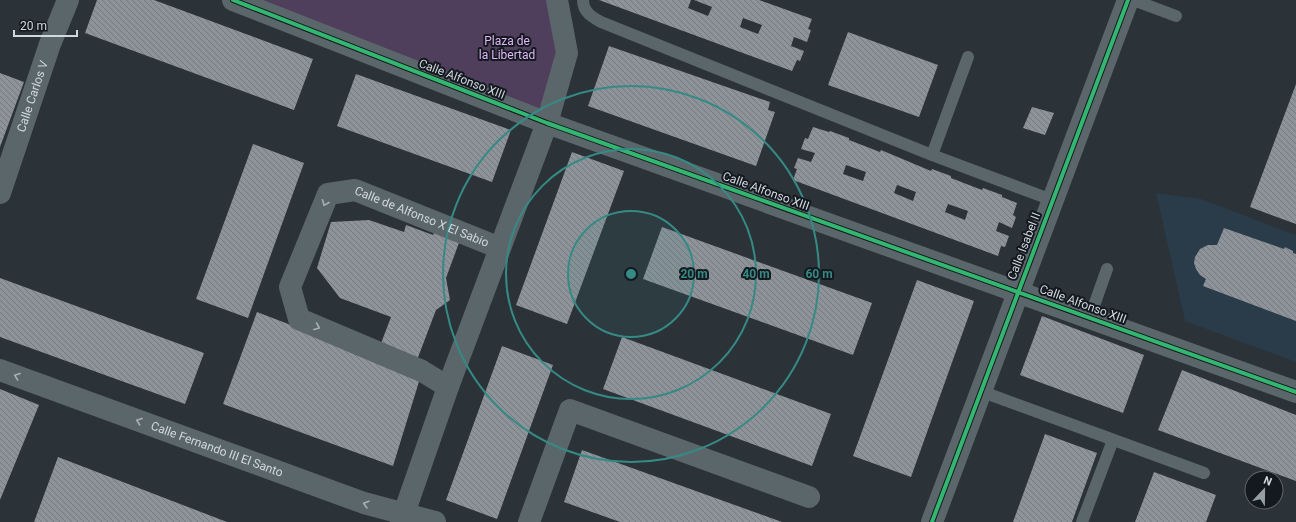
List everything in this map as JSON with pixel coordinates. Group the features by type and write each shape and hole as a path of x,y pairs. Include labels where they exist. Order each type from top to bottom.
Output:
{"street":[{"name":"Calle Carlos V","path":"0,193 50,44 68,0"},
{"name":"Calle Alfonso XIII","path":"233,0 548,123 1296,392"},
{"name":"Calle de Alfonso X El Sabio","path":"403,518 448,387 548,123 567,52 557,0"},
{"name":"Calle Isabel II","path":"932,522 1128,0"},
{"name":"Calle de Alfonso X El Sabio","path":"448,387 422,371 299,319 290,287 328,194 355,190 500,248"},
{"name":"Calle Fernando III El Santo","path":"0,370 403,518 435,522"},
{"path":"529,522 570,410 809,497"}],"lane":[{"path":"583,0 583,4 588,15 601,22 932,155 1052,200"},
{"path":"1133,0 1176,16"},
{"path":"932,155 968,58"},
{"path":"1090,317 1107,269"},
{"path":"980,391 1204,473"},
{"path":"1082,522 1113,440"}],"shaded area":[{"path":"1156,193 1201,199 1296,235 1296,362 1185,321"}],"green space":[{"name":"Plaza de la Libertad","path":"253,0 548,0 556,53 545,113"}],"building":[{"path":"97,0 154,0 313,59 294,110 85,33"},
{"path":"599,0 691,0 688,8 708,16 712,7 694,0 759,0 812,19 808,29 811,30 807,42 794,37 791,46 804,51 800,61 797,60 792,71","holes":["743,18 762,25 758,34 740,27"]},
{"path":"848,32 938,65 919,117 828,85"},
{"path":"609,46 770,102 768,110 775,112 756,166 588,106"},
{"path":"0,73 24,82 0,147"},
{"path":"356,74 511,130 492,182 337,126"},
{"path":"1296,84 1296,224 1250,207"},
{"path":"1032,107 1054,113 1045,135 1023,128"},
{"path":"813,127 829,132 830,131 849,138 849,140 880,152 881,150 931,171 932,169 951,176 951,178 982,190 983,188 1002,195 1002,197 1017,203 1013,215 1016,217 1012,228 999,222 996,231 1009,236 1005,247 1001,246 998,256 793,180 797,169 794,168 798,158 811,162 815,153 801,149 805,138 808,139","holes":["846,165 866,172 863,181 843,174","897,185 916,192 913,201 894,193","948,204 968,211 965,220 945,212"]},
{"path":"253,144 304,163 248,318 196,299"},
{"path":"572,152 624,171 567,324 516,305"},
{"path":"369,220 404,232 406,225 433,235 435,230 460,240 446,278 450,300 436,310 417,360 380,346 391,317 340,298 317,268 331,222"},
{"path":"662,227 872,303 853,355 643,279"},
{"path":"1224,228 1284,249 1285,247 1296,254 1296,321 1203,286 1206,279 1200,275 1196,269 1194,263 1195,257 1200,249 1208,245 1217,245"},
{"path":"0,278 204,353 185,404 0,337"},
{"path":"917,280 974,301 911,477 853,456"},
{"path":"257,312 421,375 393,466 223,404"},
{"path":"1042,316 1144,355 1123,413 1020,375"},
{"path":"622,337 831,414 812,466 603,389"},
{"path":"502,346 553,365 497,519 446,500"},
{"path":"1182,370 1296,415 1296,481 1284,477 1284,470 1266,470 1158,430"},
{"path":"0,389 39,405 0,500"},
{"path":"1045,434 1097,453 1072,522 1013,522"},
{"path":"582,450 782,522 620,522 564,502"},
{"path":"58,457 227,522 34,522"},
{"path":"1154,472 1216,495 1206,522 1135,522"}],"cycle path":[{"path":"233,0 547,123 1296,392"},
{"path":"932,522 1128,0"}]}
